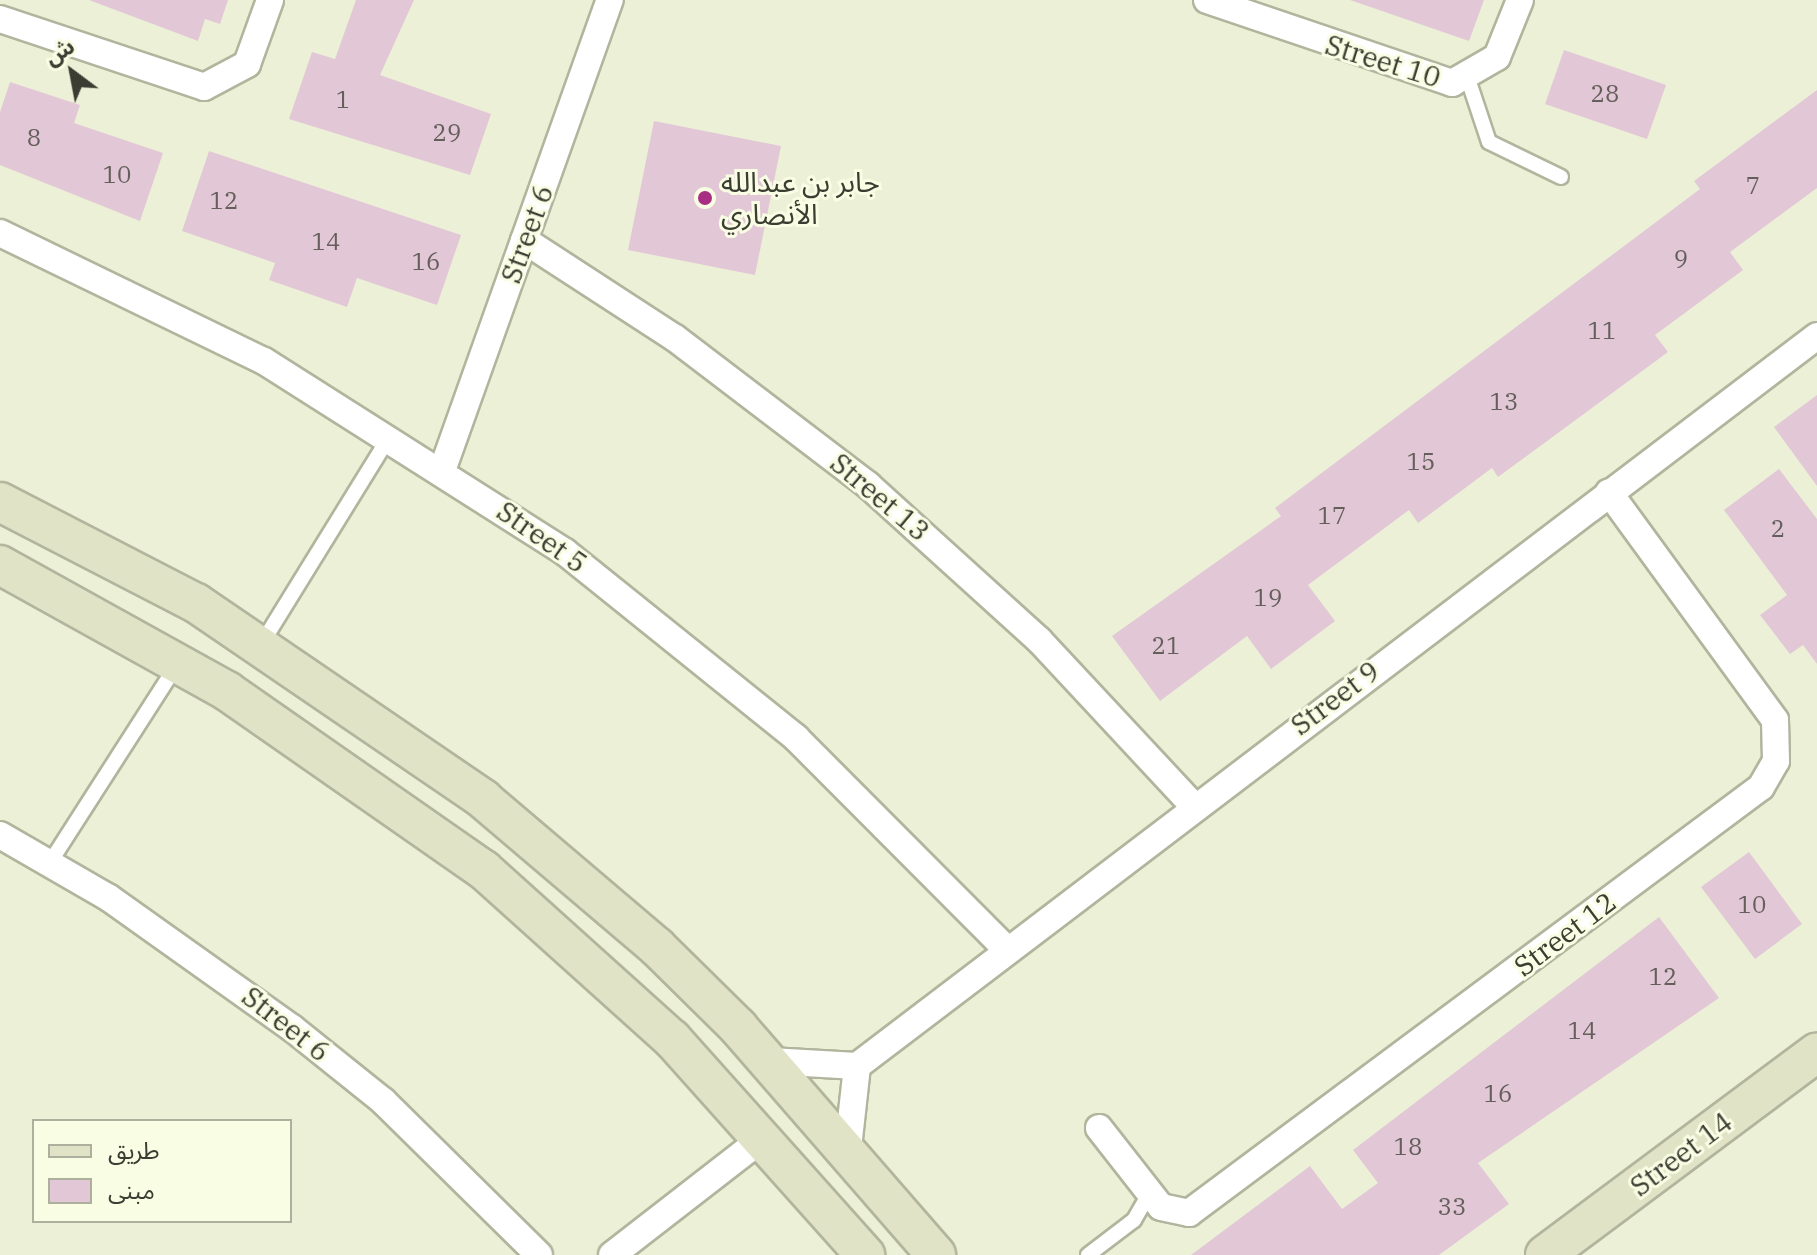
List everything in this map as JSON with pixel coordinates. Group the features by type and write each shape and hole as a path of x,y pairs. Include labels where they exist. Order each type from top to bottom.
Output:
{"street":[{"path":"0,19 204,87 247,64 270,0"},
{"name":"Street 6","path":"443,468 610,0"},
{"name":"Street 10","path":"1207,0 1431,81 1468,79 1501,52 1520,0"},
{"name":"Street 5","path":"0,233 264,361 443,468 565,552 739,690 903,839 1006,949"},
{"name":"Street 13","path":"524,240 675,338 868,485 1039,640 1193,805"},
{"name":"Street 9","path":"857,1066 1193,805 1817,336"},
{"name":"Street 12","path":"1099,1128 1149,1194 1169,1213 1189,1213 1770,775 1778,732 1765,700 1609,492"},
{"path":"0,502 196,603 262,643 527,835 657,947 770,1061 848,1148 936,1255"},
{"path":"0,565 227,691 484,870 619,988 764,1137 865,1255"},
{"path":"170,657 191,636 196,603"},
{"path":"227,691 233,667 262,643"},
{"name":"Street 6","path":"0,835 207,964 326,1055 471,1182 539,1255"},
{"name":"Street 14","path":"1545,1255 1817,1052"},
{"path":"770,1061 857,1066 848,1148"},
{"path":"612,1255 764,1137"}],"lane":[{"path":"1468,79 1489,142 1561,177"},
{"path":"262,643 389,437"},
{"path":"49,864 170,657"},
{"path":"1088,1255 1134,1220 1149,1194"}],"building":[{"path":"89,0 228,0 220,24 205,19 198,41"},
{"path":"356,0 414,0 380,75 491,114 470,175 289,119 312,52 335,59"},
{"path":"1350,0 1484,0 1469,41"},
{"path":"1564,50 1666,85 1647,139 1545,104"},
{"path":"10,82 80,105 74,123 163,153 140,221 0,165 0,112"},
{"path":"1817,90 1817,188 1730,252 1743,270 1655,335 1668,352 1498,477 1492,468 1418,523 1409,510 1308,585 1335,621 1271,669 1247,636 1160,701 1112,636 1281,516 1275,508 1700,189 1694,181"},
{"name":"جابر بن عبدالله الأنصاري","path":"654,121 781,146 755,275 628,250"},
{"path":"209,151 461,235 437,305 357,278 347,307 269,280 275,263 182,231"},
{"path":"1817,395 1817,486 1774,427"},
{"path":"1779,469 1817,519 1817,664 1803,645 1790,654 1760,615 1787,595 1724,510"},
{"path":"1749,852 1802,924 1755,959 1701,887"},
{"path":"1659,917 1719,998 1478,1163 1509,1204 1439,1255 1191,1255 1310,1166 1342,1209 1378,1183 1353,1150"}],"place":[{"name":"جابر بن عبدالله الأنصاري","path":"705,198"}]}
